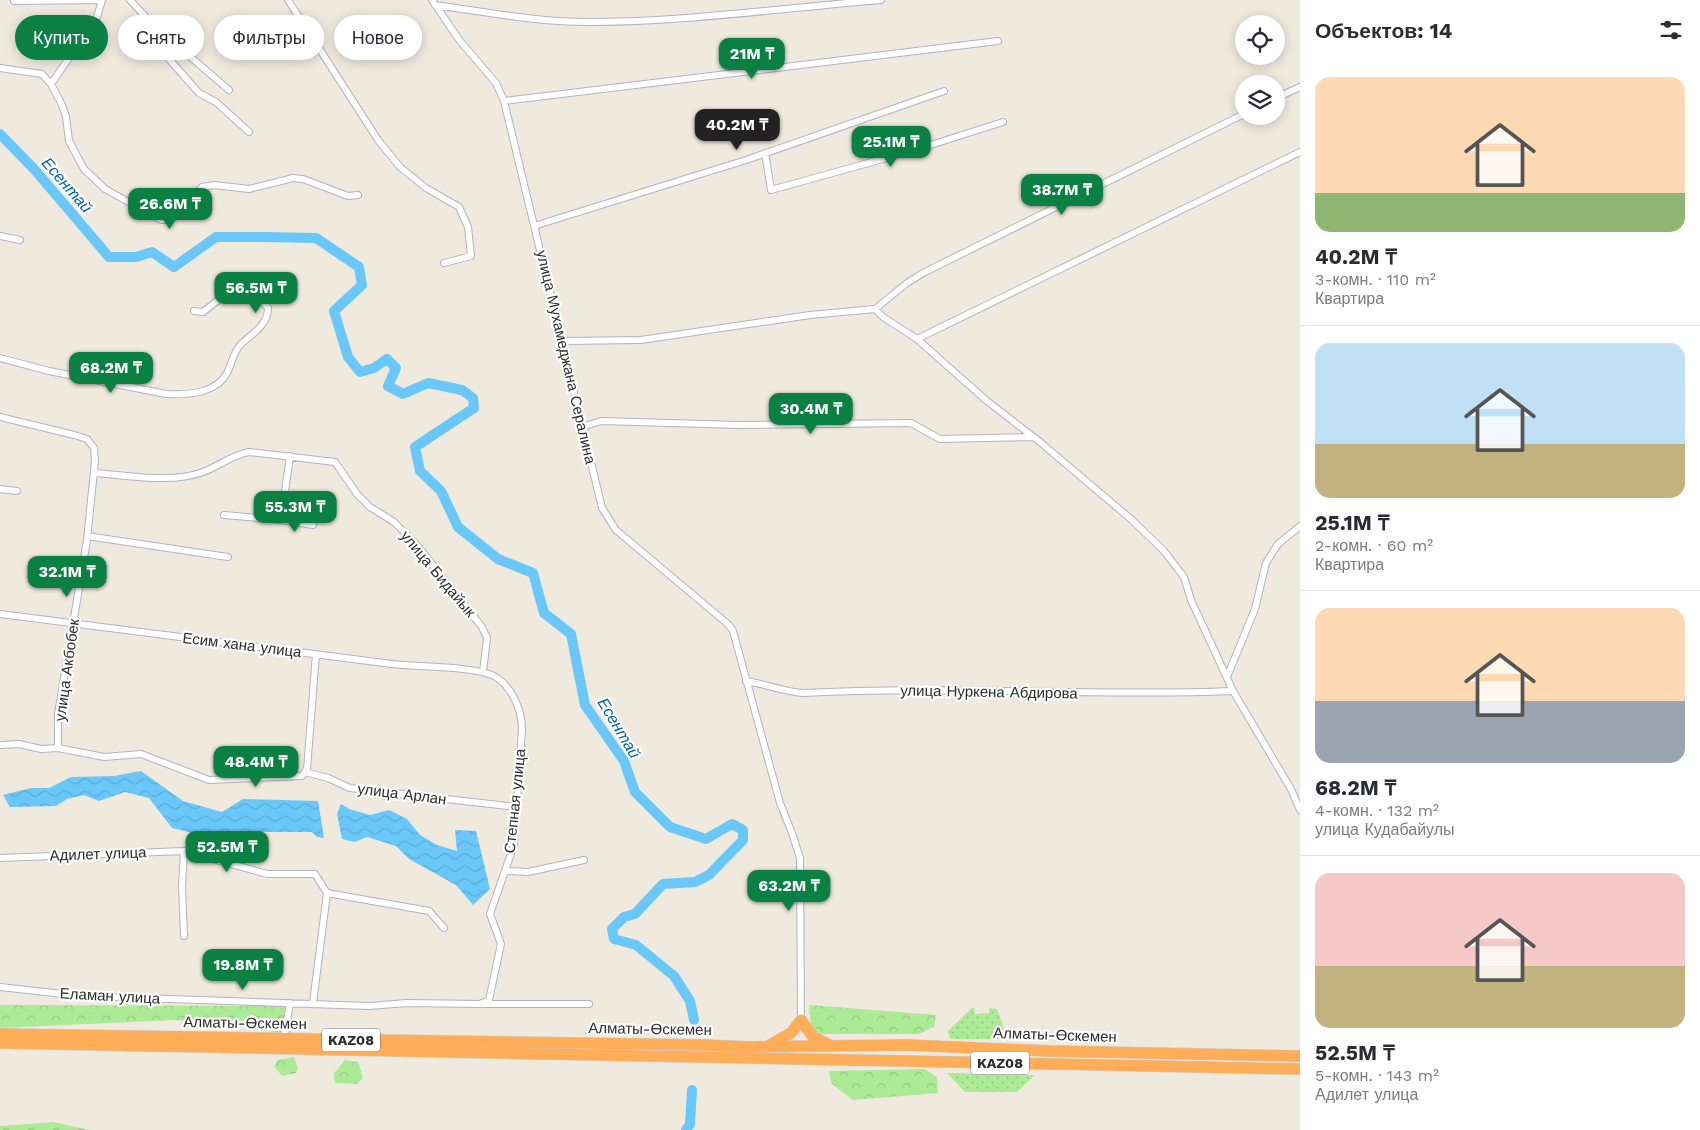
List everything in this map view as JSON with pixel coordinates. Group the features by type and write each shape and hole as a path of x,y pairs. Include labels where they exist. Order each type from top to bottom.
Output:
{"highway":[{"path":"766,1047 792,1033 800,1020 813,1037 837,1046"},
{"name":"Алматы-Өскемен","path":"0,1034 766,1047 908,1045 1049,1051 1300,1056"},
{"name":"Алматы-Өскемен","path":"0,1043 1300,1069"}],"street":[{"path":"14,1 102,0 97,17 51,84"},
{"path":"130,0 144,15"},
{"path":"288,0 378,140 400,167 426,188 459,207 468,227 471,256 444,263"},
{"path":"434,3 562,20 592,22 881,0"},
{"name":"улица Мухамеджана Сералина","path":"434,3 460,41 496,83 504,101 602,508 610,523 729,625 733,631 780,803 800,858 800,1020"},
{"path":"504,101 998,41"},
{"path":"170,60 199,93 216,102 250,132"},
{"path":"194,60 229,90"},
{"path":"0,68 42,74 51,84 66,116 69,141 84,169 105,189 161,220 169,220 202,188 214,185 249,189 293,178 303,179 348,196 358,195"},
{"path":"1285,94 1300,87"},
{"path":"534,226 765,153 944,92"},
{"path":"562,341 641,340 791,317 875,309 907,283 924,273 1235,118"},
{"path":"765,153 771,190 914,150 1003,122"},
{"path":"917,339 1300,152"},
{"path":"0,236 20,240"},
{"path":"0,358 49,371 166,394 186,395 202,392 219,383 227,373 237,349 265,320 268,308 262,300 232,289 203,312 194,311"},
{"path":"875,309 883,317 917,339 987,401 1132,520 1164,551 1184,576 1191,600 1226,677 1291,789 1300,810"},
{"name":"улица Акбобек","path":"0,417 87,439 92,444 95,461 88,536 58,714 58,748"},
{"path":"582,427 600,421 739,425 911,423 940,439 1033,437"},
{"path":"94,473 168,478 202,473 240,454 249,452 290,456 281,520"},
{"name":"улица Бидайык","path":"290,456 336,462 356,494 370,507 394,522 417,545 482,627 487,638 483,672"},
{"path":"0,489 17,491"},
{"path":"224,515 313,525"},
{"path":"1226,677 1254,609 1266,563 1278,544 1300,526"},
{"path":"88,536 228,557"},
{"name":"Есим хана улица","path":"0,614 412,666 483,672"},
{"path":"305,772 307,769 316,654"},
{"name":"Степная улица","path":"483,672 497,678 506,686 514,698 522,717 514,845 490,914 501,944 489,1000"},
{"name":"улица Нуркена Абдирова","path":"746,682 796,693 929,690 1046,693 1233,691"},
{"name":"улица Арлан","path":"0,745 19,744 41,748 58,748 104,757 141,754 209,780 302,776 305,772 328,778 350,788 516,807"},
{"path":"184,851 182,886 184,936"},
{"name":"Адилет улица","path":"0,858 184,851 267,874 315,874 327,893"},
{"path":"506,871 528,872 584,860"},
{"path":"313,1003 327,893 430,911 444,928"},
{"name":"Еламан улица","path":"0,987 80,996 369,1006 407,1003 480,1004 489,1000"},
{"path":"284,1039 290,1003"},
{"path":"480,1004 589,1004"}],"green space":[{"path":"0,1005 284,1006 288,1034 220,1023 175,1020 0,1028"},
{"path":"809,1005 936,1015 934,1027 919,1034 817,1034 811,1026"},
{"path":"974,1008 975,1014 989,1013 989,1008 997,1009 1008,1039 950,1039 948,1031"},
{"path":"294,1057 298,1068 296,1073 282,1076 274,1066 278,1060"},
{"path":"345,1060 358,1062 363,1078 357,1084 335,1083 334,1073"},
{"path":"924,1069 937,1077 938,1093 853,1100 831,1083 829,1071"},
{"path":"947,1073 1035,1075 1017,1092 965,1092"},
{"path":"53,1122 89,1130 0,1130 0,1126"}],"water":[{"path":"141,771 183,801 222,812 243,799 318,801 324,838 317,837 312,832 262,832 216,839 172,828 149,798 125,792 99,801 84,795 67,799 56,806 10,807 3,795 31,788 49,788 71,777 114,776"},
{"path":"341,804 349,809 370,815 389,810 407,819 420,835 437,845 457,851 455,830 476,831 490,889 473,905 456,885 409,859 396,846 367,837 355,842 342,839 337,814"}],"waterway":[{"name":"Есентай","path":"0,134 34,169 109,257 136,257 152,252 174,267 216,237 316,238 359,267 362,285 334,311 348,357 360,372 374,368 387,359 396,368 388,386 403,394 428,383 462,390 473,398 474,408 415,447 420,471 441,491 458,527 498,559 533,573 544,613 571,634 585,705 624,761 635,792 670,827 706,839 732,824 743,830 743,840 709,875 695,882 663,884 635,914 624,917 612,929 614,939 636,945 674,976 690,1001 694,1020"},
{"name":"Есентай","path":"686,1130 690,1124 692,1090"}]}
